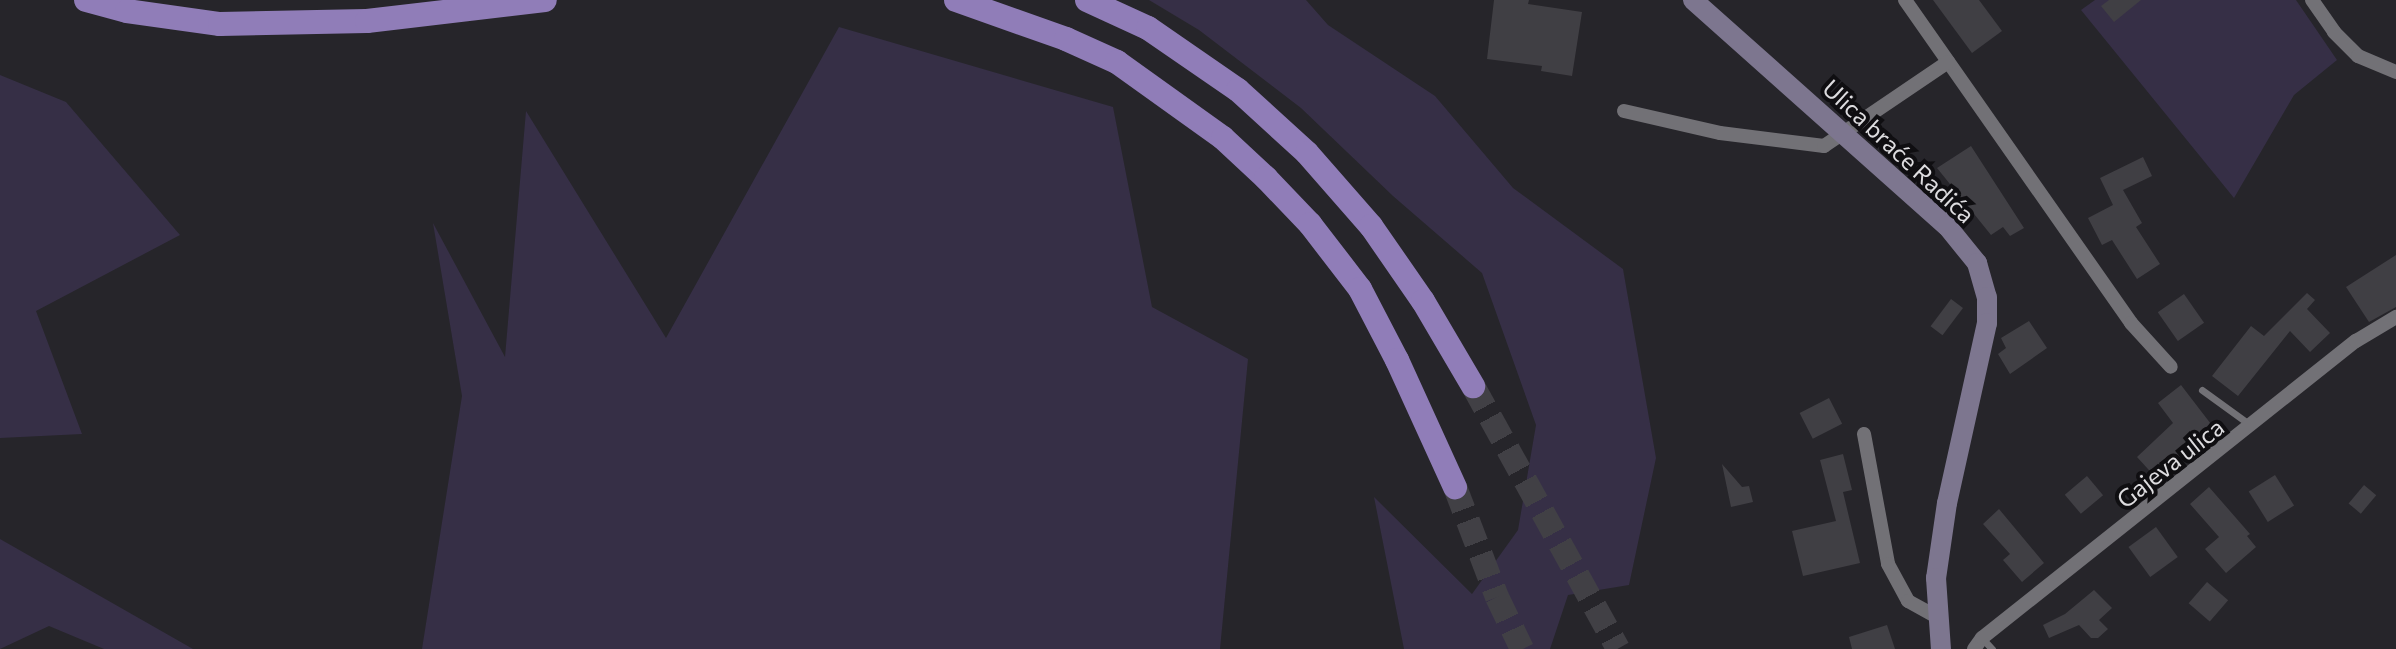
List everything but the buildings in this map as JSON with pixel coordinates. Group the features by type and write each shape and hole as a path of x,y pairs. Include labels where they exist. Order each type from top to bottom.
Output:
{"highway":[{"path":"86,0 127,11 220,24 367,21 545,0"},
{"path":"956,0 1066,39 1117,62 1223,138 1310,224 1360,289 1397,360 1455,487"},
{"path":"1087,0 1148,28 1238,90 1307,153 1371,226 1423,301 1473,386"}],"main road":[{"name":"Ulica braće Radića","path":"1693,0 1947,226 1977,263 1987,297 1987,323 1947,503 1936,578 1941,649"}],"street":[{"path":"1905,0 2131,323 2171,367"},
{"path":"2312,0 2334,32 2358,56 2396,72"},
{"path":"1624,111 1720,133 1824,146 1948,62"},
{"name":"Gajeva ulica","path":"1983,645 2356,341 2396,317"},
{"path":"1864,434 1888,564 1908,601 1939,618"}],"lane":[{"path":"2202,390 2252,427"}],"shaded area":[{"path":"1149,0 1306,0 1328,25 1435,96 1513,188 1623,269 1656,458 1629,585 1568,595 1550,649 1404,649 1374,497 1472,594 1518,530 1536,425 1482,273 1393,196 1301,108 1199,30"},
{"path":"2095,0 2296,0 2337,60 2294,95 2234,198 2081,10"},
{"path":"839,27 1113,107 1152,307 1248,359 1220,649 422,649 462,396 433,223 505,357 526,111 666,338"},
{"path":"0,75 66,102 180,235 36,311 82,434 0,438"},
{"path":"0,539 193,649 104,649 49,626 0,649"}],"tunnel":[{"path":"1473,386 1618,649"},
{"path":"1455,487 1497,597 1522,649"}]}
